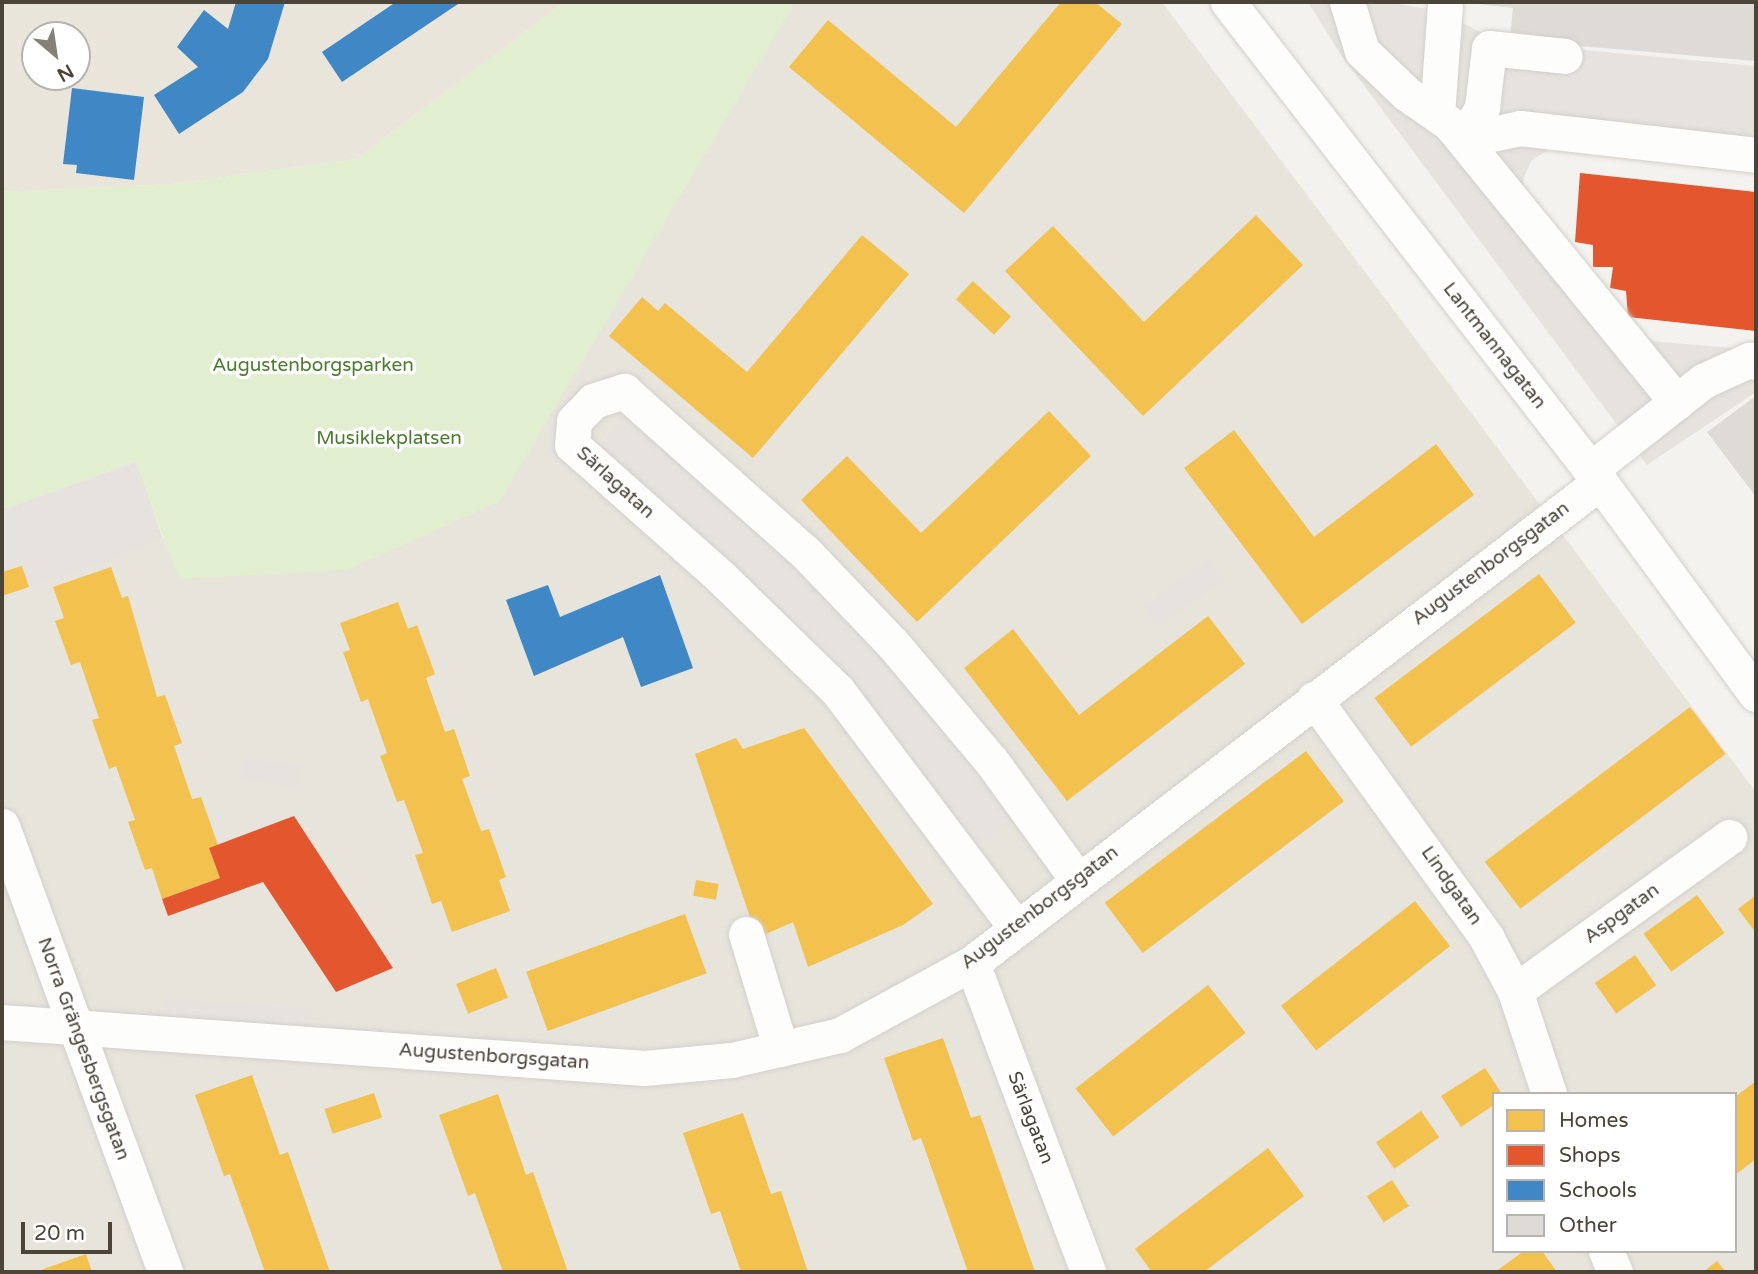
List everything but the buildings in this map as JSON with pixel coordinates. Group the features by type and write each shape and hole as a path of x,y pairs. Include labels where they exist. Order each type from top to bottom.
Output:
{"street":[{"name":"Lantmannagatan","path":"1228,2 1754,685"},
{"path":"1347,2 1362,51 1464,140 1677,402"},
{"path":"1437,114 1445,6"},
{"path":"1464,140 1482,107 1489,48 1565,56"},
{"path":"1464,140 1520,128 1756,155"},
{"name":"Augustenborgsgatan","path":"2,1023 644,1068 732,1060 840,1035 972,963 1015,926 1314,699 1595,476 1703,381 1749,360 1756,362"},
{"name":"Särlagatan","path":"1015,926 838,691 722,578 572,445 574,421 593,401 624,391 805,552 893,644 992,762 1077,879"},
{"name":"Lindgatan","path":"1314,699 1486,937 1515,990 1548,1092"},
{"name":"Norra Grängesbergsgatan","path":"2,825 165,1272"},
{"name":"Aspgatan","path":"1515,990 1729,837"},
{"path":"746,933 781,1049"},
{"name":"Särlagatan","path":"972,963 1088,1272"},
{"path":"1607,1253 1615,1272"}],"shaded area":[{"path":"2,2 565,2 357,159 172,184 2,192"},
{"path":"795,2 1162,2 1756,792 1756,1272 2,1272 2,510 136,462 163,539"},
{"path":"1308,2 1386,2 1441,11 1498,42 1756,66 1756,164 1552,148 1531,161 1523,180 1526,203 1627,339 1756,350 1756,392 1647,465 1339,52"},
{"path":"625,411 789,555 889,654 1021,818 979,845 849,681 599,448"},
{"path":"136,462 163,539 2,597 2,510"},
{"path":"1209,560 1223,579 1159,626 1145,606"},
{"path":"245,758 302,767 299,788 242,779"},
{"path":"165,999 312,1009 310,1029 164,1019"}],"green space":[{"name":"Augustenborgsparken","path":"565,2 795,2 499,502 347,570 179,579 135,462 2,510 2,192 172,184 357,159"}],"park label":[{"name":"Musiklekplatsen","path":"389,439"}]}
